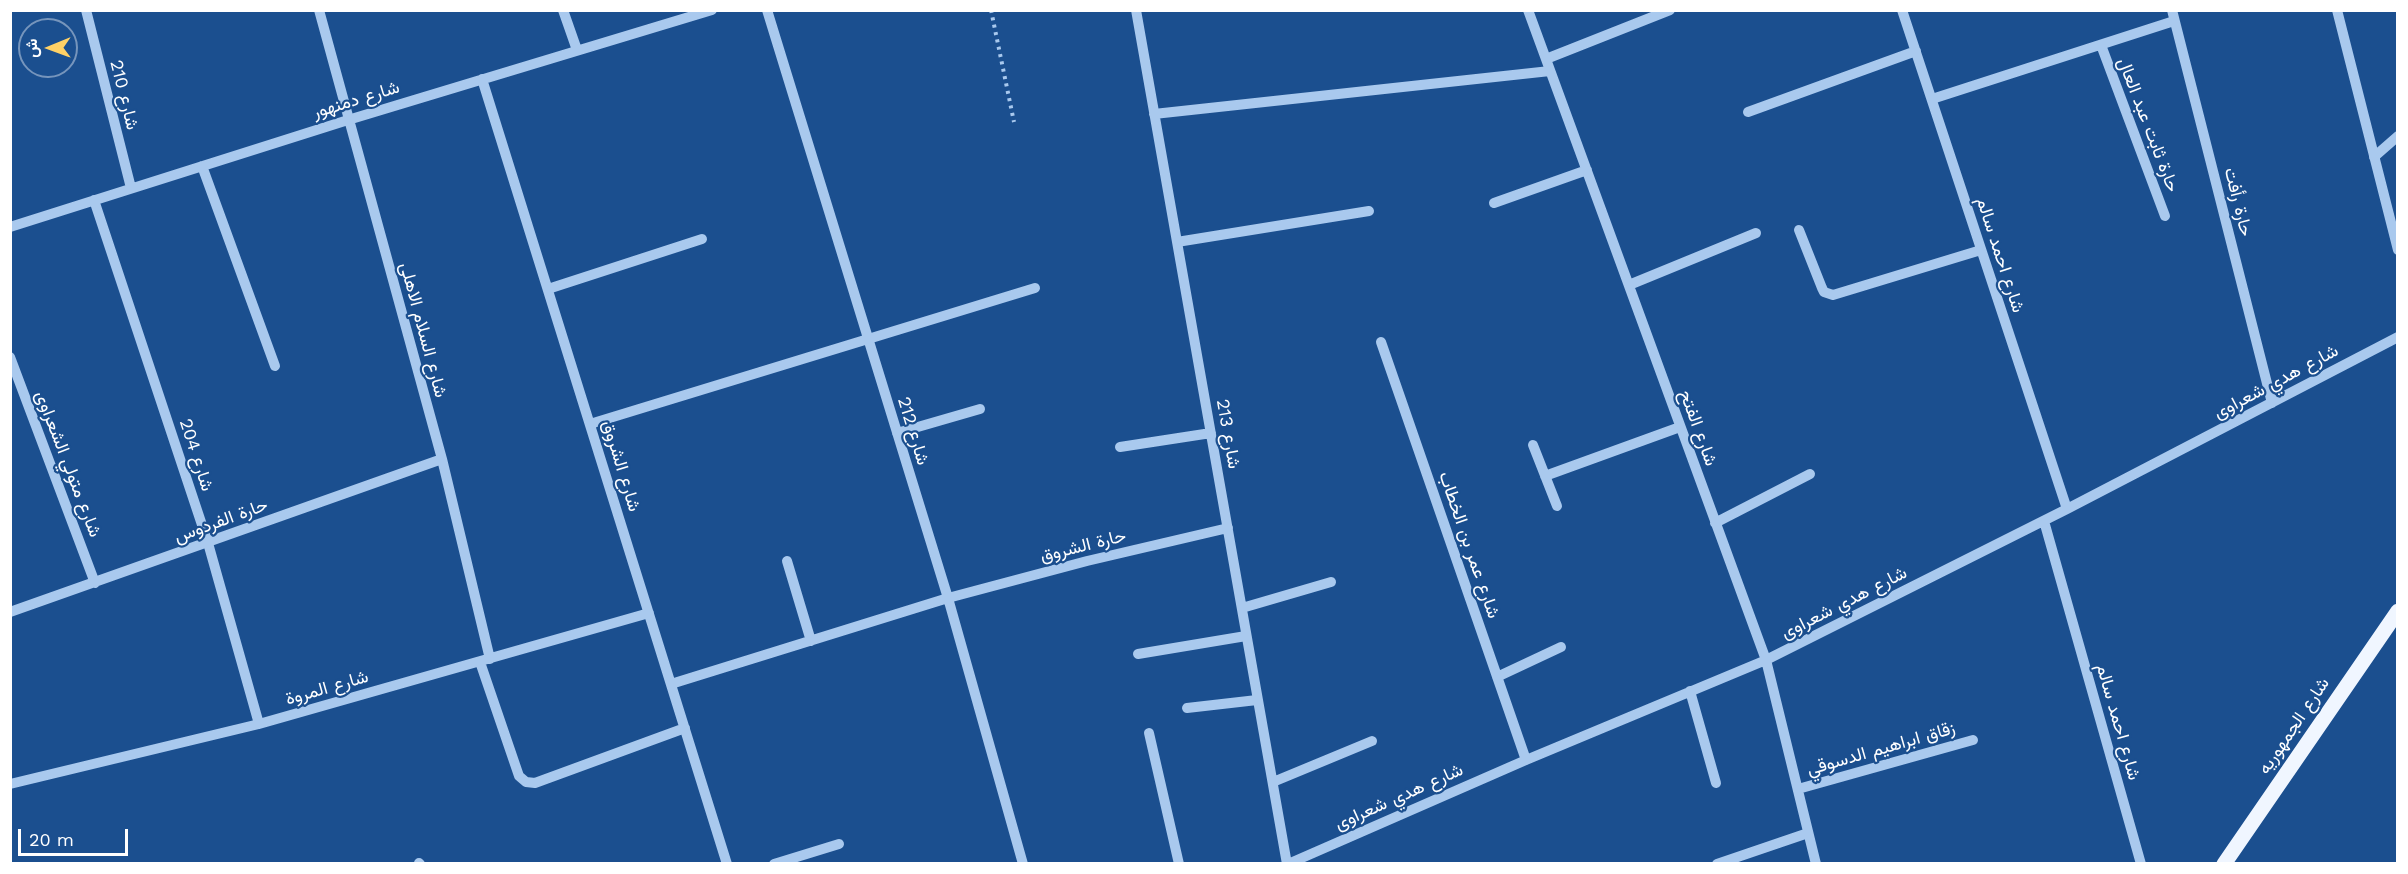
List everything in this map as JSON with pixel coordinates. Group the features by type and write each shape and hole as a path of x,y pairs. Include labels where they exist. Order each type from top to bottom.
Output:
{"main road":[{"name":"شارع الجمهوريه","path":"2224,864 2397,611"}],"street":[{"name":"شارع 210","path":"86,10 131,188"},
{"name":"شارع السلام الاهلى","path":"319,10 442,459 485,660 519,776 526,783 535,783 685,728"},
{"path":"563,10 578,50"},
{"name":"شارع دمنهور","path":"10,227 348,120 712,10"},
{"name":"شارع 212","path":"767,10 866,338 948,598 1023,864"},
{"name":"شارع 213","path":"1136,10 1288,864"},
{"name":"شارع الفتح","path":"1528,10 1766,660 1816,864"},
{"path":"1546,60 1670,10"},
{"name":"شارع احمد سالم","path":"1902,10 2067,509"},
{"path":"2337,10 2397,250"},
{"path":"1932,99 2101,45 2173,16"},
{"name":"حارة رأفت","path":"2173,16 2272,403"},
{"name":"حارة ثابت عبد العال","path":"2101,45 2165,216"},
{"path":"1748,112 1916,51"},
{"path":"1154,114 1550,71"},
{"name":"شارع الشروق","path":"482,79 727,864"},
{"path":"2374,157 2397,136"},
{"path":"202,166 275,366"},
{"path":"1494,203 1587,170"},
{"name":"شارع 204","path":"94,200 208,543 259,724"},
{"path":"1177,242 1369,211"},
{"path":"1799,230 1824,292 1833,295 1981,250"},
{"path":"1629,285 1756,233"},
{"path":"548,289 702,239"},
{"path":"590,423 1035,288"},
{"name":"شارع هدي شعراوى","path":"1288,864 1526,760 1766,660 2044,521 2397,337"},
{"name":"شارع عمر بن الخطاب","path":"1381,342 1526,760"},
{"name":"شارع متولي الشعراوى","path":"10,357 95,583"},
{"path":"897,433 980,409"},
{"path":"1545,476 1680,427"},
{"path":"1120,447 1211,433"},
{"path":"1533,445 1557,506"},
{"name":"حارة الفردوس","path":"10,612 442,459"},
{"path":"1715,523 1810,474"},
{"name":"شارع احمد سالم","path":"2044,521 2141,864"},
{"name":"حارة الشروق","path":"671,684 948,598 1088,561 1228,528"},
{"path":"787,561 811,641"},
{"path":"1242,608 1331,582"},
{"name":"شارع المروة","path":"10,784 259,724 649,614"},
{"path":"1138,654 1246,636"},
{"path":"1497,677 1561,647"},
{"path":"1690,691 1716,783"},
{"path":"1187,708 1257,700"},
{"path":"1149,733 1179,864"},
{"name":"زقاق ابراهيم الدسوقي","path":"1798,789 1973,740"},
{"path":"1273,782 1372,741"},
{"path":"1717,864 1808,832"},
{"path":"774,864 839,844"}],"path":[{"path":"991,10 1014,122"}]}
